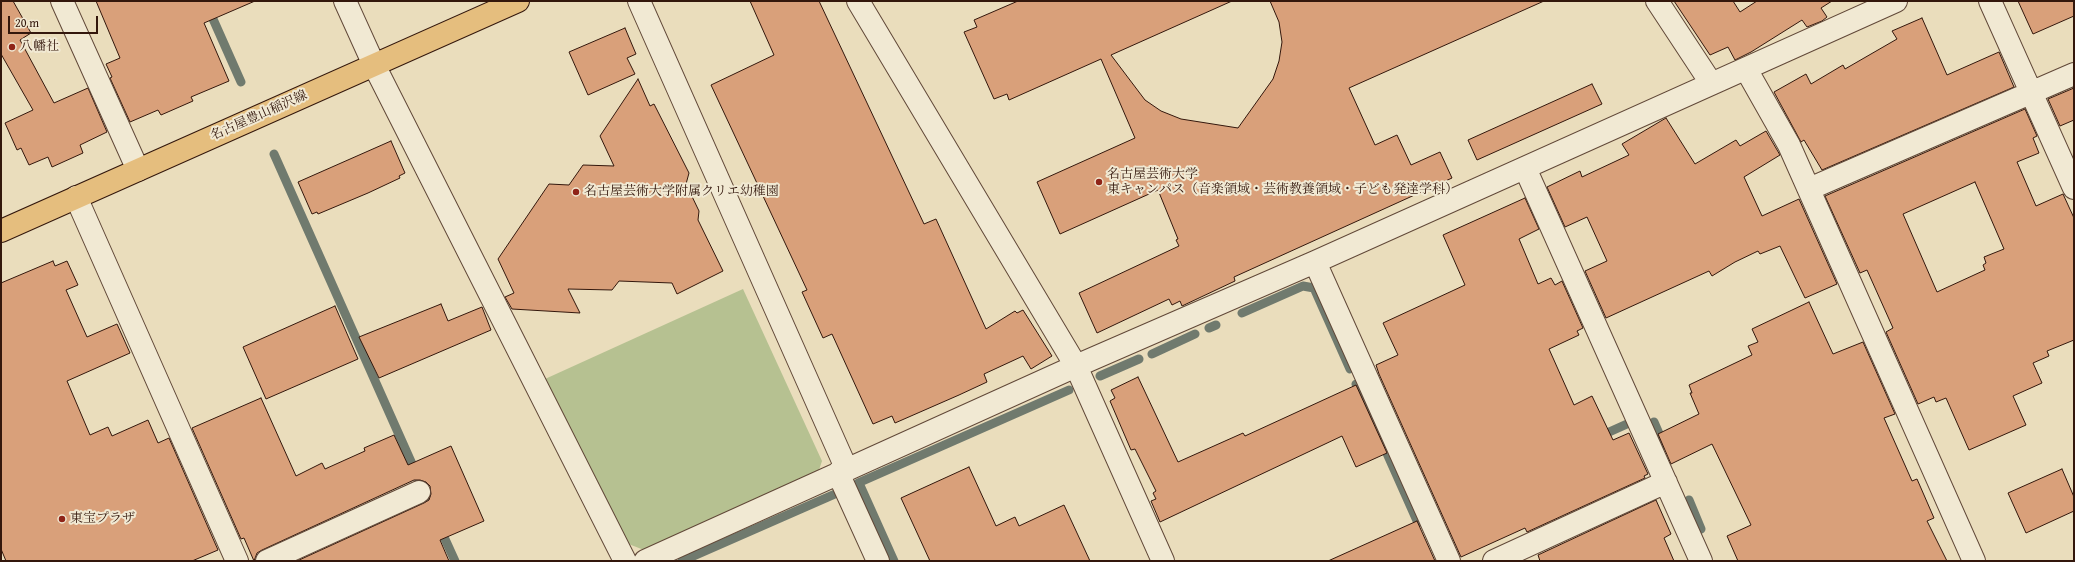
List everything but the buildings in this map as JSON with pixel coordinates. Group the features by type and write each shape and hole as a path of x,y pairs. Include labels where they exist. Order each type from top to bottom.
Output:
{"main road":[{"name":"名古屋豊山稲沢線","path":"1,231 518,1"}],"street":[{"path":"62,1 138,170"},
{"path":"345,1 374,65 625,561"},
{"path":"639,1 843,471 878,561"},
{"path":"858,1 1076,366 1163,561"},
{"path":"1657,1 1711,83"},
{"path":"645,561 1076,366 1315,262 1711,83 1746,69 1863,7 1896,1"},
{"path":"1990,1 2074,188"},
{"path":"1746,69 1789,144 1974,561"},
{"path":"1809,189 2074,74"},
{"path":"1525,168 1701,561"},
{"path":"76,197 238,561"},
{"path":"1315,262 1449,561"},
{"path":"1494,561 1666,482"},
{"path":"267,561 419,492"}],"green space":[{"path":"743,289 822,461 818,473 644,550 626,543 545,379"}],"waterway":[{"path":"205,1 241,82"},
{"path":"274,154 433,511"},
{"path":"1242,313 1303,286 1314,288 1350,369"},
{"path":"1209,328 1216,325"},
{"path":"1152,354 1195,334"},
{"path":"1100,376 1139,359"},
{"path":"1356,384 1418,523"},
{"path":"858,483 1069,390"},
{"path":"1654,422 1664,445"},
{"path":"1598,437 1627,424"},
{"path":"859,483 894,561"},
{"path":"682,561 835,494"},
{"path":"1689,500 1701,529"},
{"path":"440,528 455,561"}],"place":[{"name":"八幡社","path":"12,47"},
{"name":"名古屋芸術大学 東キャンパス（音楽領域・芸術教養領域・子ども発達学科）","path":"1099,182"},
{"name":"名古屋芸術大学附属クリエ幼稚園","path":"576,192"},
{"name":"東宝プラザ","path":"62,519"}]}
